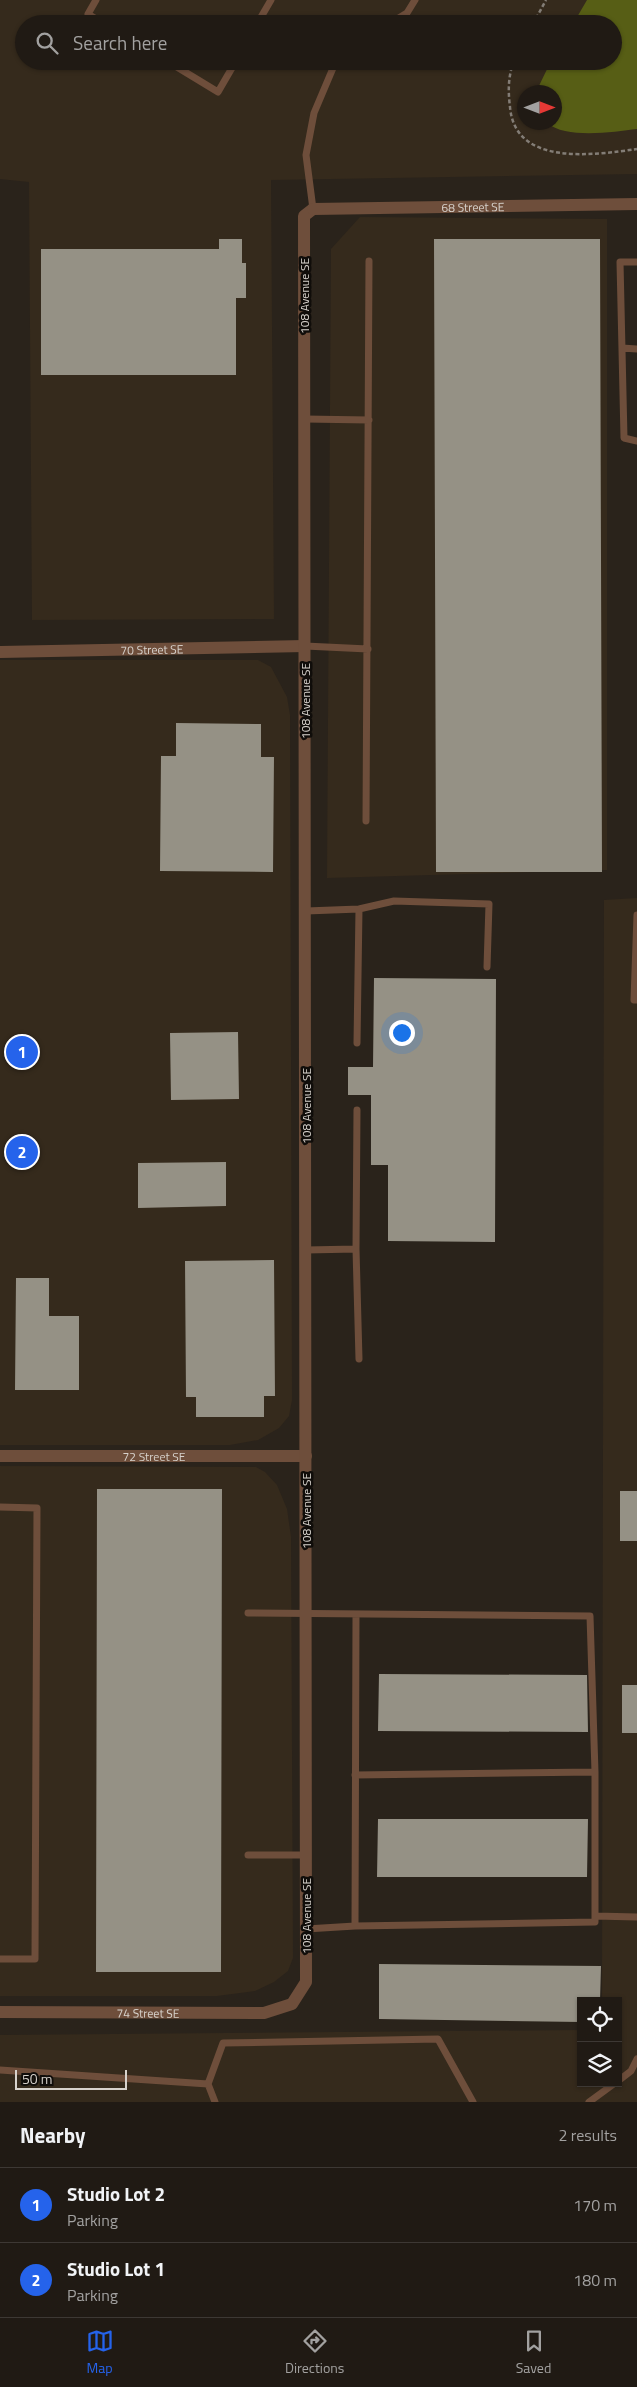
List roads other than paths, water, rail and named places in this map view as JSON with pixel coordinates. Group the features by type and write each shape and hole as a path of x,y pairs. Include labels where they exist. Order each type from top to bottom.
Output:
{"street":[{"name":"68 Street SE","path":"313,209 636,204"},
{"name":"108 Avenue SE","path":"292,2004 306,1982 304,216 313,209"},
{"name":"70 Street SE","path":"0,652 305,646"},
{"name":"72 Street SE","path":"0,1456 306,1456"},
{"name":"74 Street SE","path":"0,2012 264,2013 292,2004"}],"lane":[{"path":"90,15 88,14 96,0"},
{"path":"262,15 271,0"},
{"path":"404,15 407,13 415,0"},
{"path":"181,70 218,92 231,70"},
{"path":"313,209 306,155 314,112 332,70"},
{"path":"366,821 369,260"},
{"path":"637,262 620,262 624,438 637,441"},
{"path":"622,348 637,349"},
{"path":"305,419 369,420"},
{"path":"305,646 368,648"},
{"path":"306,911 359,909 394,901 489,904 487,967"},
{"path":"357,1044 359,909"},
{"path":"637,915 634,1000 637,1000"},
{"path":"357,1110 356,1249 359,1359"},
{"path":"306,1250 356,1249"},
{"path":"0,1507 37,1508 35,1959 0,1959"},
{"path":"248,1613 356,1616 590,1616 595,1772 595,1922 354,1926 306,1929"},
{"path":"354,1926 356,1616"},
{"path":"355,1775 595,1772"},
{"path":"248,1855 306,1855"},
{"path":"595,1916 637,1917"},
{"path":"215,2102 208,2084 223,2043 438,2039 473,2102"},
{"path":"622,2078 634,2071 637,2059"},
{"path":"0,2070 208,2084"},
{"path":"589,2102 610,2087"}],"place":[{"name":"Studio Lot 2","path":"22,1052"},
{"name":"Studio Lot 1","path":"22,1152"}]}
